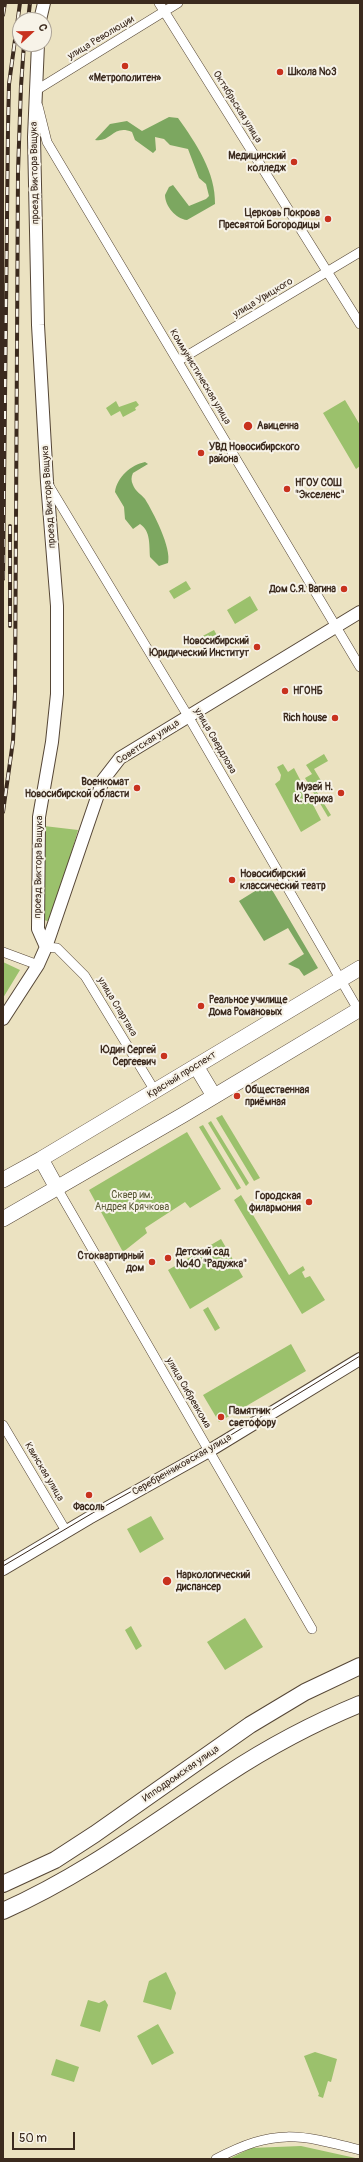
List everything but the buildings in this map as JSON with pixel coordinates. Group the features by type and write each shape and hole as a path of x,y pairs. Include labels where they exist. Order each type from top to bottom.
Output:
{"highway":[{"name":"Ипподромская улица","path":"3,1884 55,1860 90,1838 211,1752 276,1709 360,1666"},
{"path":"3,1911 72,1877 160,1821 226,1774 303,1731 360,1704"},
{"path":"211,1752 226,1774"}],"main road":[{"name":"Красный проспект","path":"3,1180 41,1160 360,968"},
{"path":"3,1219 359,1011"},
{"path":"196,1066 214,1096"},
{"path":"41,1160 57,1188"}],"street":[{"name":"Октябрьская улица","path":"159,3 360,324"},
{"name":"улица Революции","path":"35,91 178,3"},
{"name":"проезд Виктора Ващука","path":"37,52 34,136 38,325 47,482 57,606 57,694 52,742 39,817 38,929 46,947"},
{"name":"Коммунистическая улица","path":"35,91 47,142 335,626 359,663"},
{"name":"улица Урицкого","path":"178,362 360,252"},
{"name":"улица Свердлова","path":"47,482 188,716 359,1011"},
{"name":"Советская улица","path":"3,1019 38,965 46,947 103,780 120,758 360,612"},
{"name":"улица Спартака","path":"46,947 57,948 85,976 155,1091"},
{"path":"3,952 38,965"},
{"name":"улица Сибревкома","path":"57,1188 312,1629"},
{"name":"Серебренниковская улица","path":"3,1569 66,1531 209,1451 360,1359"},
{"name":"Каинская улица","path":"3,1425 66,1531"},
{"path":"216,2159 250,2143 281,2136 323,2140 360,2150"}],"green space":[{"path":"169,117 178,118 198,148 204,159 212,181 214,192 215,204 187,220 175,215 165,199 165,195 169,187 173,185 189,206 206,199 209,196 206,184 199,178 188,149 170,145 164,139 155,137 156,150 153,153 135,140 132,132 126,130 120,130 105,139 95,140 110,124 127,121 142,131"},
{"path":"345,400 360,425 360,466 356,469 323,413"},
{"path":"116,401 119,407 136,401 139,405 135,408 136,410 123,417 120,411 111,416 106,408"},
{"path":"145,462 148,464 133,473 132,484 145,499 165,540 168,563 159,566 150,557 149,539 144,527 140,524 133,529 125,519 124,507 115,492 119,481 126,472"},
{"path":"186,581 191,589 174,599 169,591"},
{"path":"250,596 258,610 235,624 227,610"},
{"path":"214,630 219,639 203,648 197,639"},
{"path":"324,754 328,761 314,769 323,784 315,789 331,815 328,817 305,778 312,774 306,765"},
{"path":"283,764 288,772 294,768 321,820 301,832 275,784 280,780 281,775 277,767"},
{"path":"44,826 78,830 51,922 44,920"},
{"path":"268,883 318,968 304,976 299,969 288,964 304,954 288,928 264,941 239,901"},
{"path":"3,962 20,970 3,998"},
{"path":"222,1115 260,1178 254,1181 216,1118"},
{"path":"211,1121 249,1183 246,1186 208,1123"},
{"path":"203,1125 241,1188 237,1190 199,1127"},
{"name":"Сквер им. Андрея Крячкова","path":"187,1132 221,1189 190,1208 185,1202 145,1228 147,1233 123,1252 89,1190"},
{"path":"241,1195 289,1275 303,1266 305,1270 302,1272 305,1278 310,1276 325,1300 302,1314 234,1200"},
{"path":"221,1239 243,1277 190,1309 168,1270"},
{"path":"208,1307 220,1328 215,1331 203,1310"},
{"path":"291,1344 306,1371 219,1422 203,1395"},
{"path":"151,1516 164,1539 140,1553 127,1529"},
{"path":"245,1618 263,1647 225,1670 207,1642"},
{"path":"131,1626 142,1646 136,1650 125,1630"},
{"path":"166,1972 176,1993 171,2010 143,2002 149,1981"},
{"path":"88,2000 99,2003 105,2000 108,2005 100,2032 80,2026"},
{"path":"158,2024 174,2053 152,2065 137,2036"},
{"path":"315,2052 337,2059 331,2082 328,2081 323,2098 318,2096 319,2094 304,2056"},
{"path":"56,2059 79,2067 74,2082 51,2075"},
{"path":"301,2146 360,2159 229,2159 251,2148"}],"tram line":[{"path":"3,1566 96,1511 208,1449 360,1356"}],"railway":[{"path":"3,15 5,3"},
{"path":"3,579 9,84 20,3"},
{"path":"29,12 30,3"},
{"path":"3,812 13,741 15,693 18,172 23,52"},
{"path":"10,526 10,626"}],"place":[{"name":"«Метрополитен»","path":"125,66"},
{"name":"Школа №3","path":"280,72"},
{"name":"Медицинский колледж","path":"294,162"},
{"name":"Церковь Покрова Пресвятой Богородицы","path":"328,219"},
{"name":"Авиценна","path":"248,426"},
{"name":"УВД Новосибирского района","path":"201,453"},
{"name":"НГОУ СОШ \"Экселенс\"","path":"287,489"},
{"name":"Дом С.Я. Вагина","path":"344,589"},
{"name":"Новосибирский Юридический Институт","path":"257,647"},
{"name":"НГОНБ","path":"285,691"},
{"name":"Rich house","path":"335,718"},
{"name":"Военкомат Новосибирской области","path":"137,788"},
{"name":"Музей Н. К. Рериха","path":"341,793"},
{"name":"Новосибирский классический театр","path":"232,880"},
{"name":"Реальное училище Дома Романовых","path":"201,1006"},
{"name":"Юдин Сергей Сергеевич","path":"164,1056"},
{"name":"Общественная приёмная","path":"237,1096"},
{"name":"Городская филармония","path":"309,1202"},
{"name":"Детский сад №40 \"Радужка\"","path":"168,1258"},
{"name":"Стоквартирный дом","path":"152,1262"},
{"name":"Памятник светофору","path":"221,1417"},
{"name":"Фасоль","path":"89,1495"},
{"name":"Наркологический диспансер","path":"167,1581"}]}
